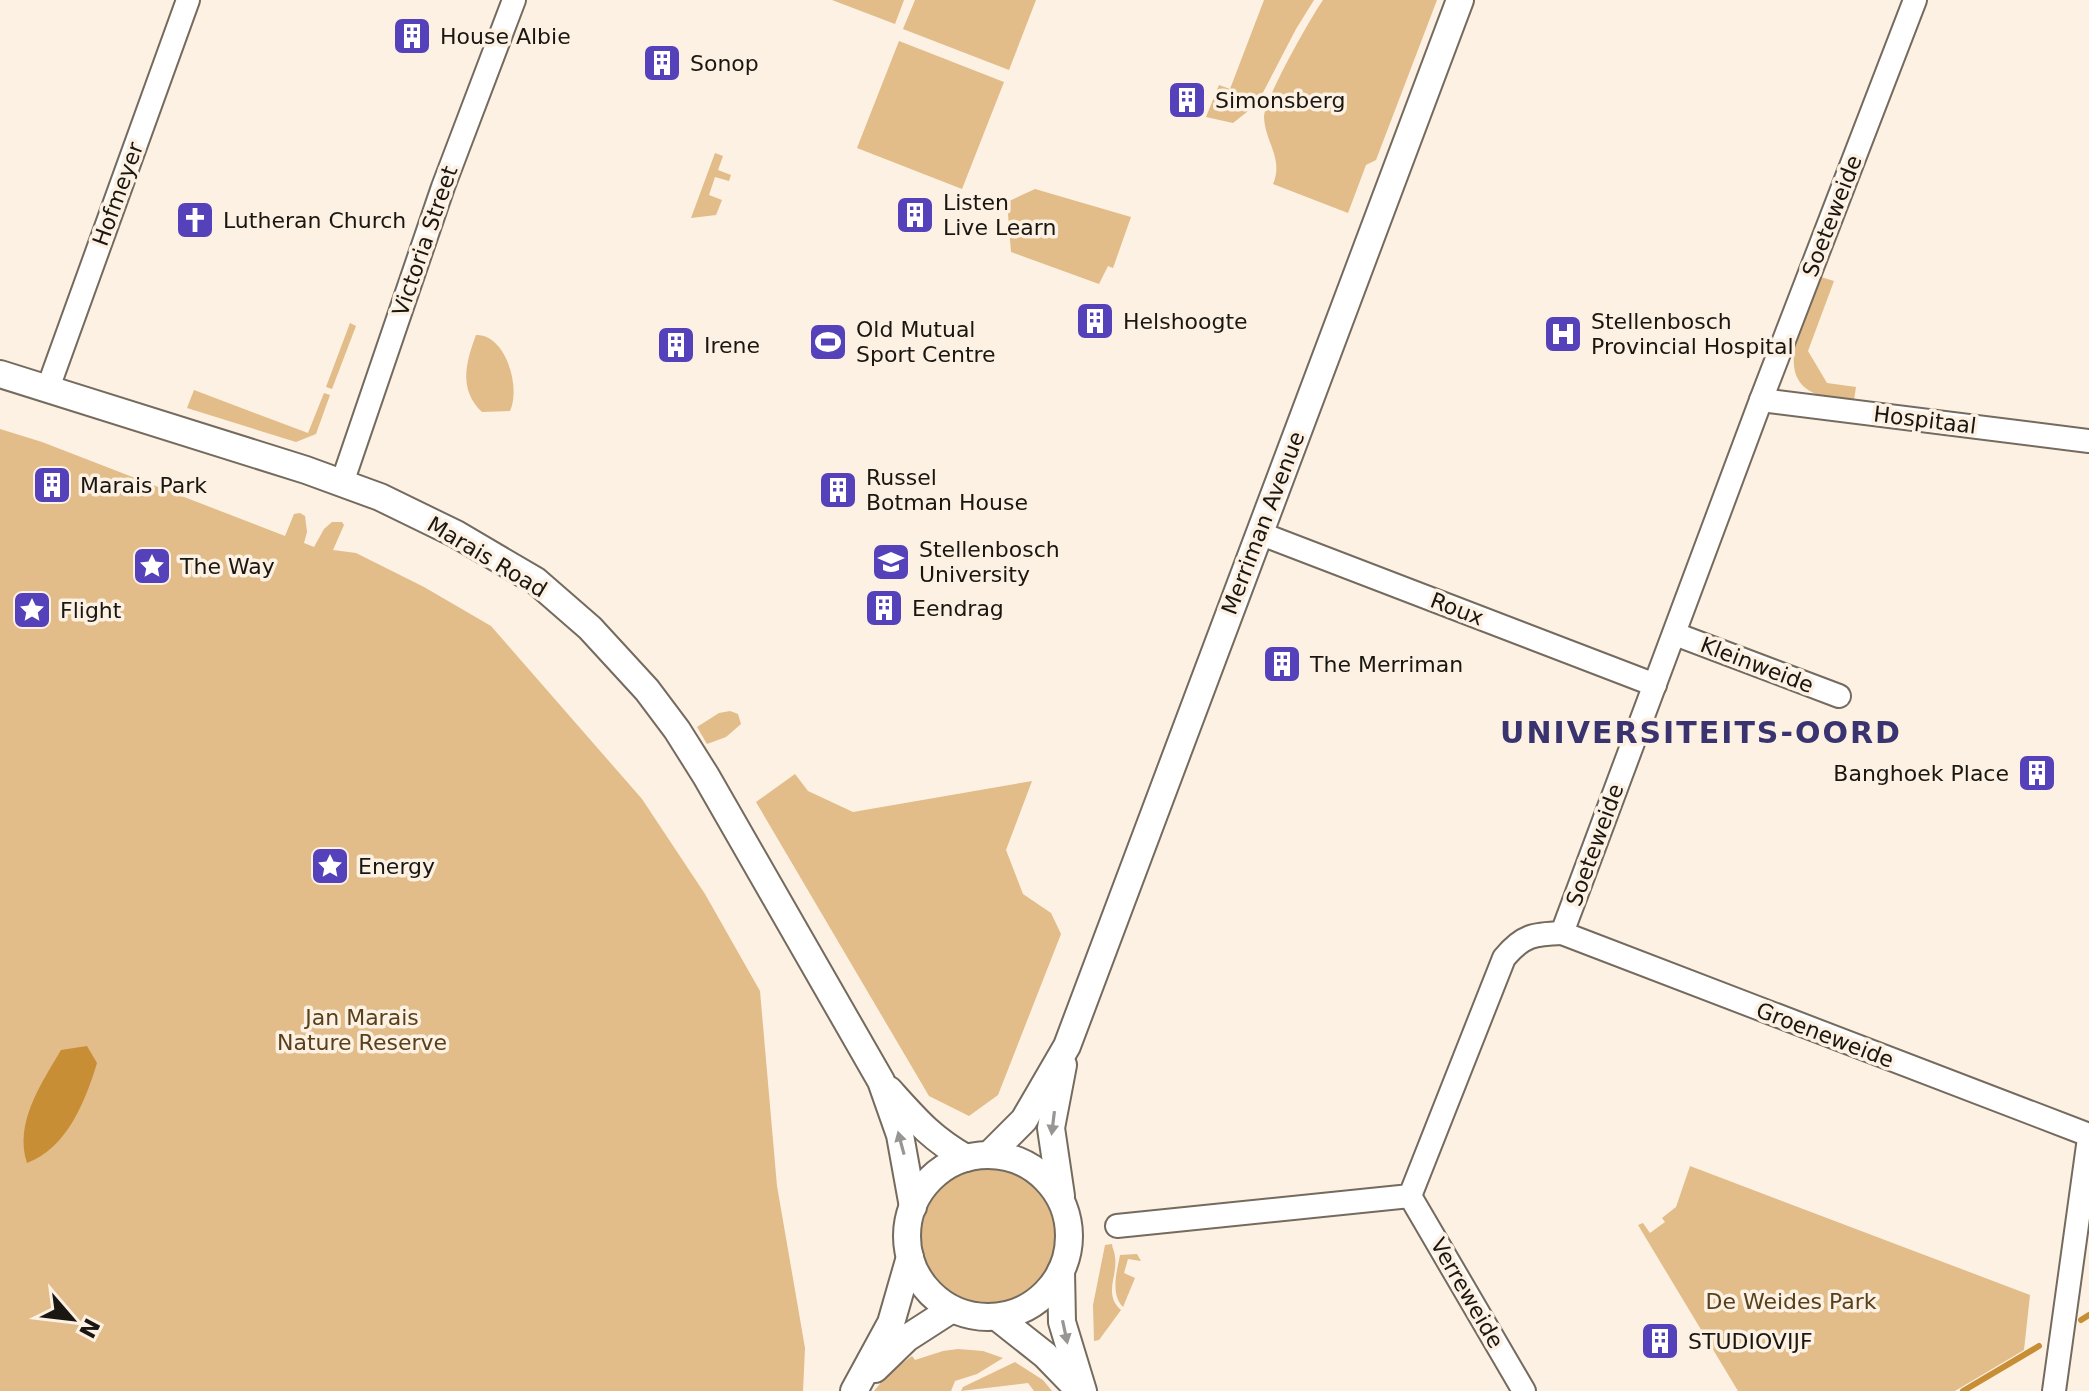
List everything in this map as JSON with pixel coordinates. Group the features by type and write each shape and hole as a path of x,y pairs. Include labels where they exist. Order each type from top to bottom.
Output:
{"street":[{"name":"Hofmeyer","path":"48,388 188,0"},
{"name":"Victoria Street","path":"342,483 443,187 514,0"},
{"name":"Merriman Avenue","path":"1061,1201 1051,1128 1067,1046 1460,0"},
{"name":"Soeteweide","path":"1410,1196 1504,958 1516,944 1535,934 1562,933 1761,400 1915,0"},
{"name":"Marais Road","path":"0,374 342,483 430,521 536,581 590,628 647,690 706,776 881,1081 900,1135 913,1207"},
{"name":"Hospitaal","path":"1761,400 2089,441"},
{"name":"Roux","path":"1259,533 1655,685"},
{"name":"Kleinweide","path":"1675,634 1839,696"},
{"name":"Groeneweide","path":"1562,933 2089,1137"},
{"name":"Merriman Avenue","path":"978,1157 1024,1120 1067,1046"},
{"name":"Marais Road","path":"881,1081 938,1142 978,1157"},
{"path":"2054,1391 2089,1137"},
{"path":"856,1388 891,1323 910,1257 909,1223 913,1207 934,1176 949,1165 978,1157 1007,1157 1032,1168 1052,1186 1067,1218 1067,1254 1061,1271 1041,1297 1013,1313 997,1317 952,1309 926,1288 910,1257"},
{"path":"1117,1226 1410,1196"},
{"name":"Verreweide","path":"1410,1196 1524,1391"},
{"path":"1061,1271 1062,1322 1081,1391"},
{"path":"856,1388 907,1338 952,1309"},
{"path":"997,1317 1045,1355 1081,1391"}],"green space":[{"path":"832,0 904,0 895,24"},
{"path":"915,0 1036,0 1009,70 903,29"},
{"path":"1264,0 1314,0 1257,104 1233,123 1206,117 1219,85 1230,89"},
{"path":"1323,0 1437,0 1376,160 1366,165 1348,213 1273,184 1275,158 1265,126 1266,108 1280,77"},
{"path":"899,41 1004,82 962,189 857,148"},
{"path":"715,153 723,156 718,170 731,175 729,181 715,177 709,195 722,200 716,215 691,218"},
{"path":"1035,189 1131,217 1113,268 1108,266 1099,284 1011,252 1007,202"},
{"path":"1821,277 1834,281 1808,351 1827,383 1856,387 1854,400 1823,396 1806,388 1797,376 1794,361 1796,343"},
{"path":"350,323 356,326 332,389 326,387"},
{"path":"476,335 496,343 508,364 514,389 510,411 482,412 474,403 466,375"},
{"path":"194,390 308,433 324,393 330,395 316,434 296,442 187,408"},
{"name":"Jan Marais Nature Reserve","path":"0,429 42,442 285,536 294,514 300,513 305,516 307,532 304,543 314,547 324,529 332,522 342,522 344,525 333,550 356,553 424,587 491,626 642,799 705,894 760,991 777,1186 805,1348 803,1391 0,1391"},
{"path":"730,711 738,714 741,724 726,737 707,744 697,727 719,713"},
{"path":"795,774 808,791 853,812 1032,781 1006,850 1023,894 1051,913 1061,934 998,1095 969,1116 929,1096 756,802"},
{"name":"De Weides Park","path":"1690,1166 2030,1295 2024,1350 1955,1391 1738,1391 1638,1225 1643,1223 1650,1233 1665,1222 1662,1218 1676,1207"},
{"path":"987,1167 1014,1172 1036,1188 1052,1210 1057,1237 1052,1264 1036,1286 1014,1302 987,1307 960,1302 938,1286 922,1264 917,1237 922,1210 938,1188 960,1172"},
{"path":"1112,1244 1115,1264 1112,1291 1121,1310 1099,1340 1094,1341 1093,1305 1105,1245"},
{"path":"1137,1254 1141,1261 1128,1259 1124,1273 1135,1278 1123,1307 1116,1289 1120,1255"},
{"path":"958,1349 983,1351 1003,1358 977,1374 955,1381 951,1391 874,1391 889,1373 912,1356 915,1360"},
{"path":"1015,1362 1043,1380 1052,1391 1034,1391 1028,1383 961,1391 963,1387"}],"shaded area":[{"path":"87,1046 97,1063 80,1108 53,1147 27,1163 24,1133 38,1090 61,1050"}],"waterway":[{"path":"2081,1320 2089,1315"},
{"path":"1963,1391 2039,1346"}],"place":[{"name":"House Albie","path":"412,36"},
{"name":"Sonop","path":"662,63"},
{"name":"Simonsberg","path":"1187,100"},
{"name":"Listen Live Learn","path":"915,215"},
{"name":"Lutheran Church","path":"195,220"},
{"name":"Helshoogte","path":"1095,321"},
{"name":"Stellenbosch Provincial Hospital","path":"1563,334"},
{"name":"Old Mutual Sport Centre","path":"828,342"},
{"name":"Irene","path":"676,345"},
{"name":"Marais Park","path":"52,485"},
{"name":"Russel Botman House","path":"838,490"},
{"name":"Stellenbosch University","path":"891,562"},
{"name":"The Way","path":"152,566"},
{"name":"Eendrag","path":"884,608"},
{"name":"Flight","path":"32,610"},
{"name":"The Merriman","path":"1282,664"},
{"name":"Banghoek Place","path":"2037,773"},
{"name":"Energy","path":"330,866"},
{"name":"STUDIOVIJF","path":"1660,1341"}],"district":[{"name":"UNIVERSITEITS-OORD","path":"1701,732"}]}
